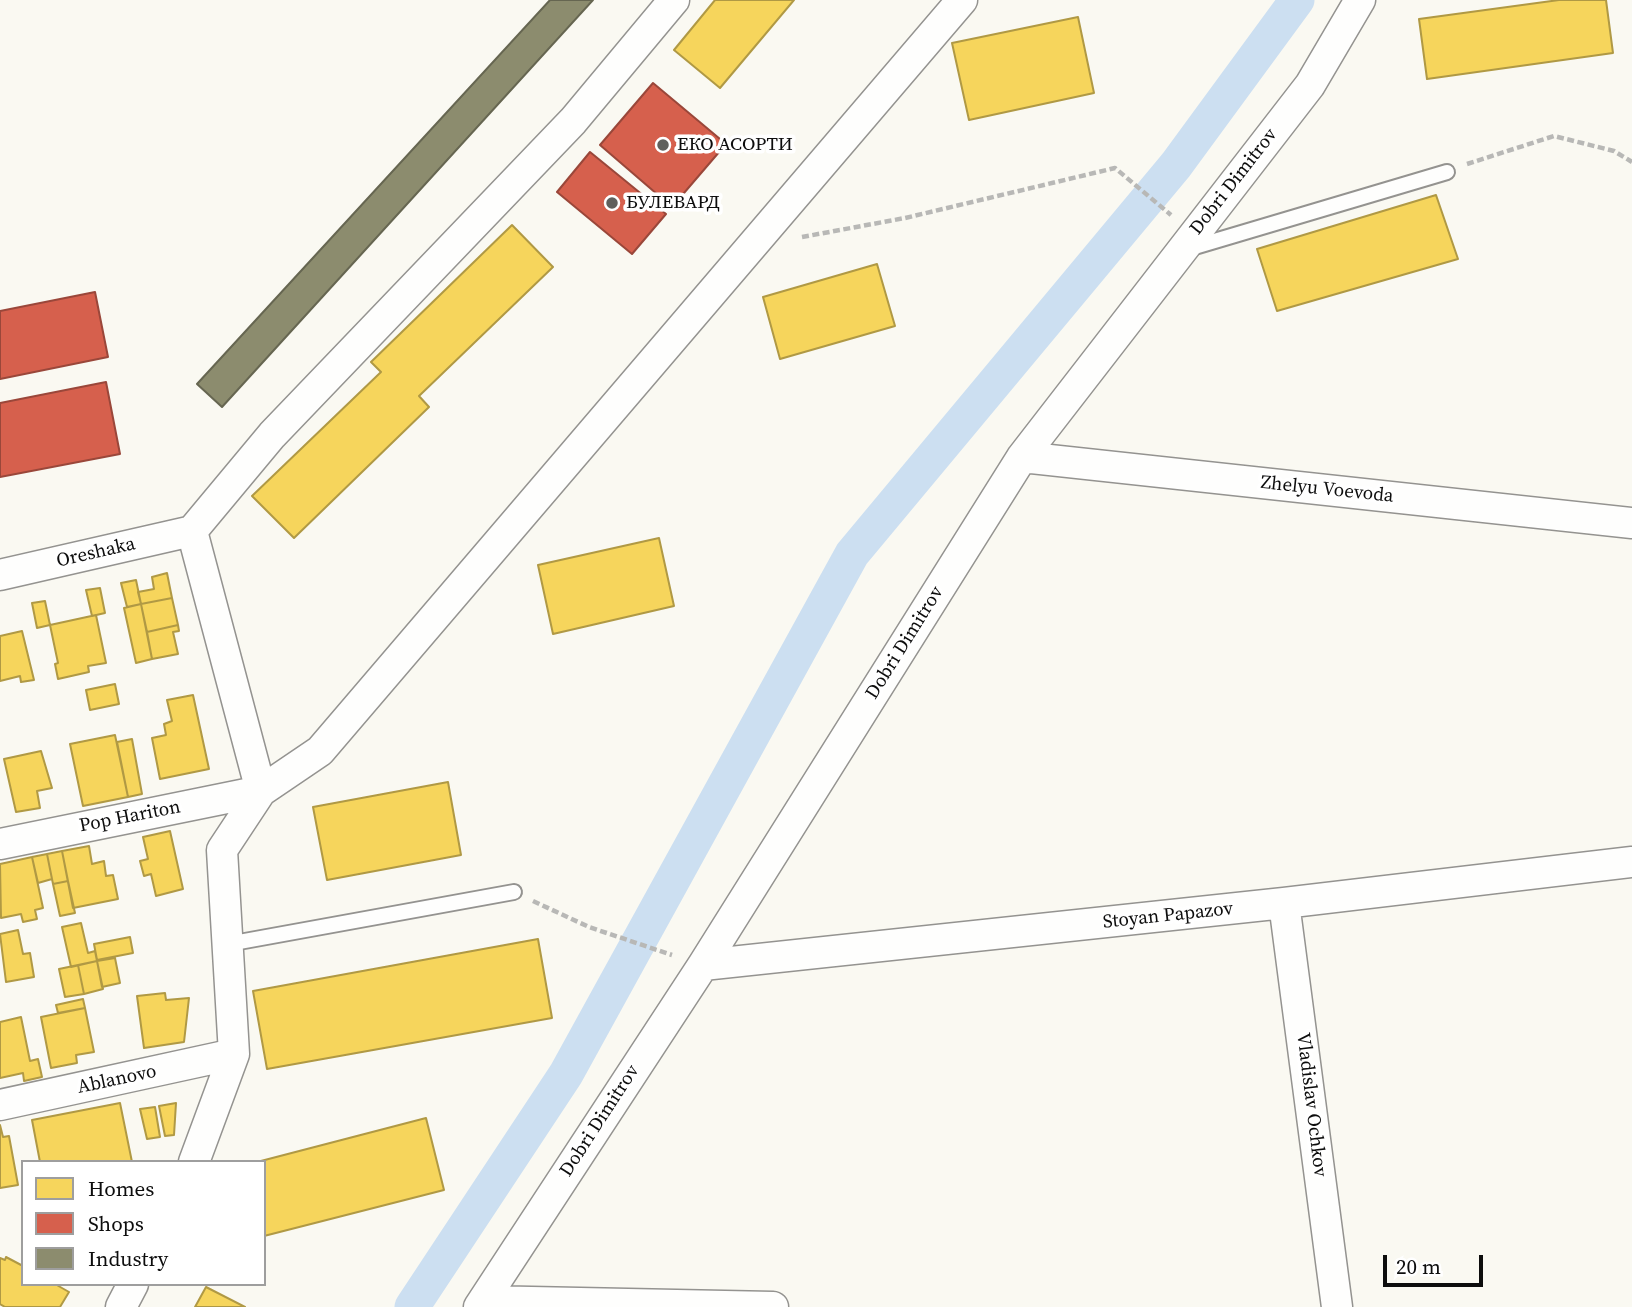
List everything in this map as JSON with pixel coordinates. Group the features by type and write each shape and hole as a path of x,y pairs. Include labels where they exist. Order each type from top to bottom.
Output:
{"street":[{"path":"261,791 192,531 272,435 573,121 674,0"},
{"path":"195,1160 234,1054 222,850 261,791 320,751 962,0"},
{"name":"Dobri Dimitrov","path":"481,1304 703,965 1022,457 1310,85 1360,0"},
{"name":"Zhelyu Voevoda","path":"1022,457 1632,523"},
{"name":"Oreshaka","path":"0,575 192,531"},
{"name":"Pop Hariton","path":"0,844 261,791"},
{"name":"Stoyan Papazov","path":"703,965 1284,903 1632,862"},
{"name":"Vladislav Ochkov","path":"1284,903 1337,1307"},
{"name":"Ablanovo","path":"0,1105 234,1054"},
{"path":"121,1307 132,1286"},
{"path":"481,1304 773,1307"}],"lane":[{"path":"1179,251 1447,172"},
{"path":"228,944 514,892"}],"path":[{"path":"1447,172 1554,136 1615,151 1632,162"},
{"path":"752,245 905,218 1115,168 1178,221"},
{"path":"514,892 589,927 703,965"}],"building: Homes":[{"path":"715,0 794,0 720,88 674,50"},
{"path":"1559,0 1606,0 1613,53 1427,79 1419,19"},
{"path":"1078,17 1094,93 969,120 952,43"},
{"path":"1436,195 1458,259 1277,311 1257,249"},
{"path":"512,225 553,267 419,396 429,407 294,538 252,496 381,372 371,362"},
{"path":"877,264 895,326 780,359 763,297"},
{"path":"659,538 674,606 553,634 538,565"},
{"path":"167,573 172,598 141,604 138,592 154,589 152,577"},
{"path":"136,580 141,604 127,607 121,583"},
{"path":"100,588 105,613 92,616 86,590"},
{"path":"172,598 178,625 147,632 141,604"},
{"path":"45,601 50,625 37,628 32,603"},
{"path":"141,604 152,659 136,663 124,608"},
{"path":"96,615 106,663 88,666 89,672 58,679 55,664 58,663 50,625"},
{"path":"178,625 179,631 173,632 178,654 152,659 147,632"},
{"path":"22,631 34,680 21,682 20,676 0,681 0,636"},
{"path":"115,684 119,704 90,710 86,690"},
{"path":"193,695 209,769 160,779 152,738 166,735 164,724 172,721 167,700"},
{"path":"115,735 128,797 83,806 70,744"},
{"path":"132,739 142,794 128,797 117,742"},
{"path":"41,751 52,788 37,791 40,808 16,812 4,759"},
{"path":"448,782 461,855 327,880 313,807"},
{"path":"170,831 183,889 156,896 151,874 144,876 140,861 148,859 143,837"},
{"path":"89,846 92,864 104,861 106,876 113,875 118,899 73,908 62,851"},
{"path":"62,851 68,881 53,884 47,854"},
{"path":"47,854 52,879 38,883 32,857"},
{"path":"32,857 43,908 35,910 37,919 23,922 21,914 1,918 0,864"},
{"path":"68,881 75,913 60,916 53,884"},
{"path":"81,923 88,953 95,951 97,961 71,967 62,927"},
{"path":"18,930 23,954 30,953 34,977 6,982 0,934"},
{"path":"130,937 133,953 97,960 94,944"},
{"path":"538,939 552,1018 267,1069 253,991"},
{"path":"115,958 120,983 102,987 97,961"},
{"path":"97,961 103,989 84,994 78,965"},
{"path":"78,965 84,994 65,997 59,969"},
{"path":"165,993 166,1000 189,998 184,1042 144,1048 137,996"},
{"path":"83,999 85,1008 58,1013 56,1005"},
{"path":"85,1008 94,1052 76,1055 77,1063 51,1068 41,1017"},
{"path":"21,1017 30,1061 38,1059 42,1077 24,1081 23,1073 0,1078 0,1022"},
{"path":"120,1103 132,1160 40,1160 32,1120"},
{"path":"176,1103 174,1135 165,1136 159,1106"},
{"path":"155,1107 160,1137 147,1139 140,1109"},
{"path":"426,1118 444,1190 266,1235 265,1160"},
{"path":"0,1125 3,1137 9,1136 18,1185 0,1188"},
{"path":"6,1257 21,1265 21,1286 58,1286 69,1292 60,1307 5,1307 0,1304 0,1258 5,1260"},
{"path":"206,1287 245,1307 195,1307"}],"building: Shops":[{"name":"ЕКО АСОРТИ","path":"653,83 726,144 672,207 600,145"},
{"name":"БУЛЕВАРД","path":"590,152 666,214 632,254 557,192"},
{"path":"95,292 108,357 0,379 0,311"},
{"path":"106,382 120,454 0,477 0,403"}],"building: Industry":[{"path":"550,0 593,0 222,407 197,384"}],"waterway":[{"path":"412,1307 566,1074 852,554 1176,165 1297,0"}],"place":[{"name":"ЕКО АСОРТИ","path":"663,145"},
{"name":"БУЛЕВАРД","path":"612,203"}]}
